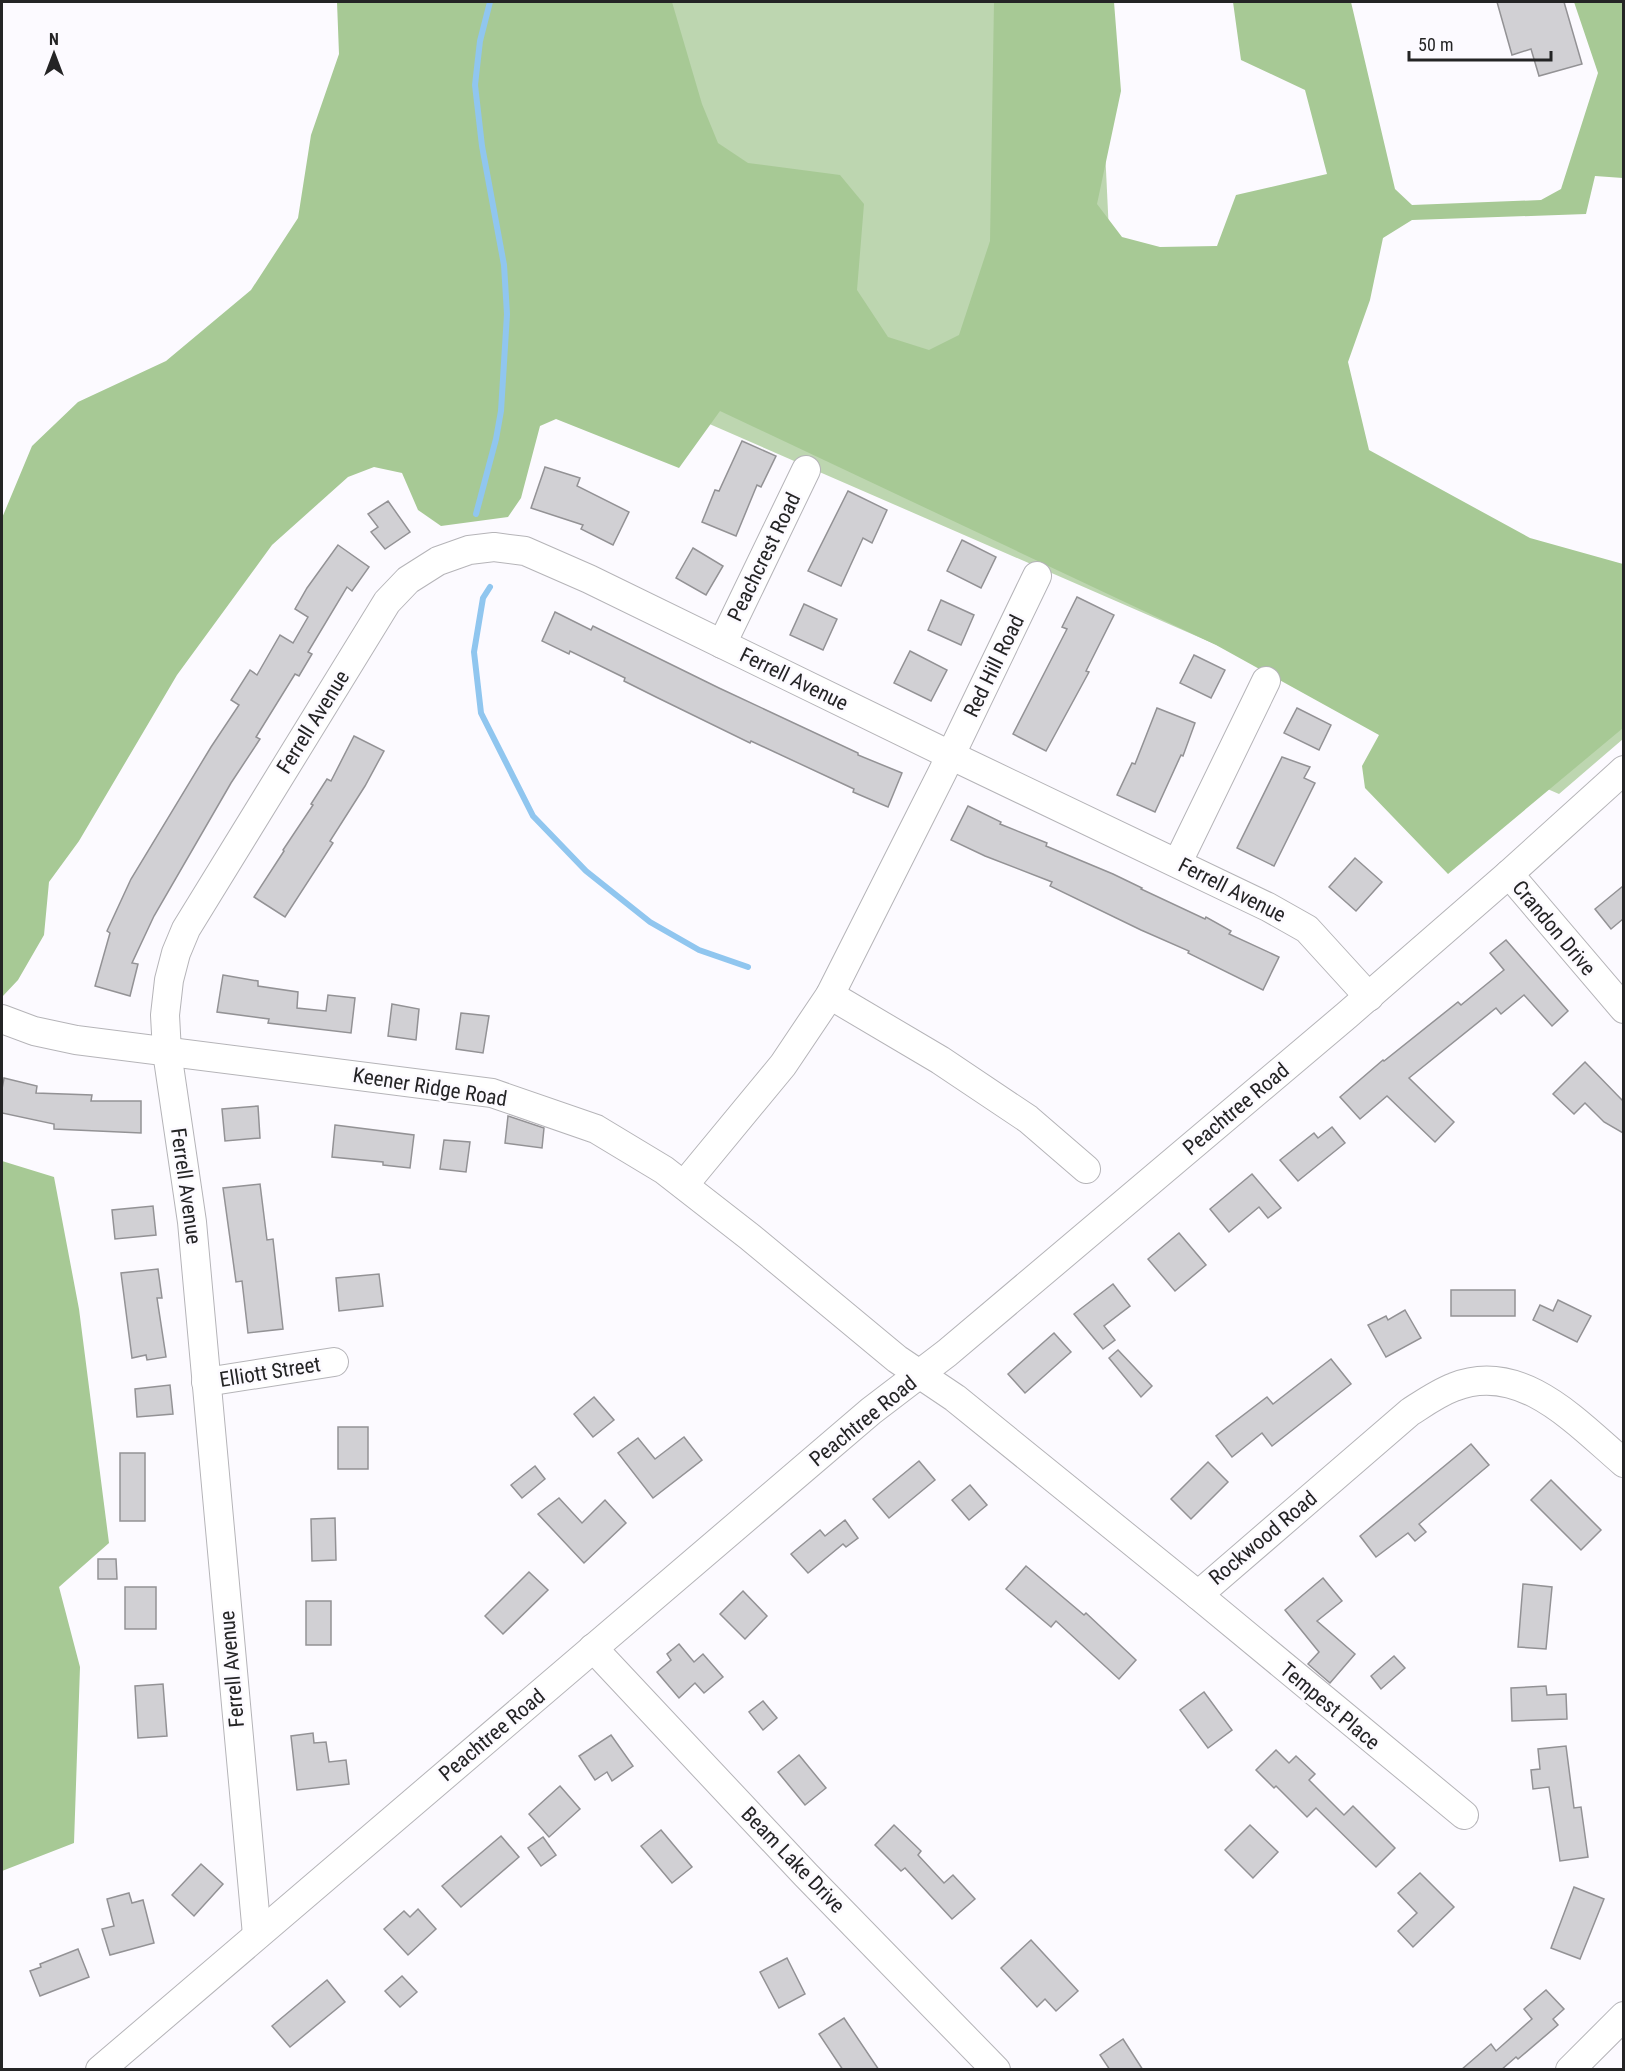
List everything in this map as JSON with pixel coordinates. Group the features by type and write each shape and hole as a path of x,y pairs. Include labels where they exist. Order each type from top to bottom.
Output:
{"street":[{"name":"Peachcrest Road","path":"722,644 806,470"},
{"name":"Ferrell Avenue","path":"257,1935 192,1222 167,1052 165,1015 169,980 186,929 387,602 408,580 438,561 469,550 494,547 525,551 589,579 1268,907 1307,929 1369,997"},
{"name":"Red Hill Road","path":"684,1185 783,1065 831,995 1037,576"},
{"path":"1178,862 1266,681"},
{"name":"Peachtree Road","path":"100,2070 871,1411 919,1375 1369,997 1623,770"},
{"name":"Crandon Drive","path":"1509,874 1623,1009"},
{"path":"831,995 940,1060 1028,1119 1086,1169"},
{"name":"Keener Ridge Road","path":"2,1018 34,1031 76,1040 492,1093 596,1129 664,1170 684,1185 919,1375"},
{"name":"Elliott Street","path":"206,1382 334,1362"},
{"name":"Rockwood Road","path":"919,1375 955,1398 1197,1595 1410,1412 1430,1399 1464,1384 1494,1380 1513,1383 1530,1390 1545,1398 1623,1463"},
{"name":"Tempest Place","path":"1197,1595 1464,1815"},
{"name":"Beam Lake Drive","path":"594,1648 798,1867 996,2070"},
{"path":"1570,2070 1623,2016"}],"green space":[{"path":"337,2 672,2 702,104 718,143 748,163 840,175 864,204 857,290 888,337 929,350 959,335 990,241 994,2 1114,2 1121,91 1097,204 1122,237 1160,247 1217,246 1236,195 1327,174 1305,90 1241,60 1233,2 1351,2 1395,189 1412,205 1541,200 1561,189 1598,73 1574,2 1623,2 1623,178 1595,176 1586,214 1412,220 1383,238 1370,300 1348,362 1369,450 1530,538 1623,564 1623,728 1448,874 1365,788 1362,766 1379,735 1216,645 720,411 679,468 556,419 540,426 521,498 508,517 441,526 418,510 402,473 374,467 348,477 272,545 177,675 79,841 49,882 44,935 18,980 2,997 2,518 32,446 78,402 166,361 251,290 298,218 311,135 339,54"},
{"path":"354,2 1098,2 1120,464 1623,574 1623,739 1559,794 413,295"},
{"path":"2,1161 54,1177 79,1309 109,1543 59,1587 80,1667 74,1843 2,1871"}],"building":[{"path":"1497,2 1564,2 1582,64 1539,76 1531,49 1512,55"},
{"path":"742,441 776,456 761,487 757,485 736,536 702,522 715,490 719,491"},
{"path":"545,467 580,478 577,486 629,512 613,545 581,529 583,525 531,508"},
{"path":"848,491 887,510 872,543 863,538 841,586 808,571"},
{"path":"388,501 410,532 385,549 371,532 378,527 368,514"},
{"path":"962,540 996,557 981,588 947,571"},
{"path":"338,545 369,567 352,591 347,587 308,652 312,654 299,676 295,674 256,737 260,739 231,783 154,916 132,963 138,964 130,996 95,986 110,933 107,931 131,879 239,705 231,700 250,670 257,675 280,635 293,643 308,617 295,609"},
{"path":"693,548 723,566 706,595 676,578"},
{"path":"1077,597 1114,615 1086,671 1089,672 1046,751 1013,734 1067,629 1062,627"},
{"path":"941,600 974,615 961,645 928,630"},
{"path":"804,604 837,619 823,650 790,635"},
{"path":"555,612 591,630 593,626 858,755 902,773 888,807 656,697 624,681 625,678 570,651 569,654 542,641"},
{"path":"910,651 947,670 931,701 894,683"},
{"path":"1194,655 1225,670 1211,698 1180,683"},
{"path":"1157,708 1195,723 1183,756 1181,755 1155,812 1117,795 1132,763 1135,764"},
{"path":"1297,708 1331,725 1319,750 1284,733"},
{"path":"354,736 384,751 330,841 333,843 285,917 254,897 327,779 331,781"},
{"path":"1282,757 1310,767 1304,778 1315,783 1274,866 1237,848"},
{"path":"968,806 1001,822 1000,824 1047,843 1046,846 1113,874 1205,919 1206,917 1231,931 1229,934 1279,957 1263,990 1188,953 1189,951 1050,886 1052,882 951,840"},
{"path":"1355,858 1382,882 1356,911 1329,887"},
{"path":"1623,886 1623,919 1611,929 1595,909"},
{"path":"1506,940 1568,1011 1552,1026 1524,995 1501,1014 1496,1008 1409,1078 1454,1122 1435,1142 1387,1096 1360,1119 1340,1097 1383,1060 1458,1002 1461,1005 1504,970 1490,953"},
{"path":"223,975 258,981 258,986 298,992 297,1008 326,1011 328,995 355,998 351,1033 268,1023 269,1019 217,1012"},
{"path":"392,1004 419,1009 416,1040 388,1036"},
{"path":"461,1013 489,1016 483,1053 456,1049"},
{"path":"1585,1062 1623,1101 1623,1133 1604,1122 1585,1103 1574,1114 1553,1094"},
{"path":"4,1078 37,1086 36,1093 92,1095 91,1101 141,1101 141,1133 54,1129 54,1124 2,1113"},
{"path":"258,1106 260,1138 225,1141 222,1109"},
{"path":"508,1116 544,1128 542,1148 505,1143"},
{"path":"335,1125 414,1135 410,1168 383,1165 383,1162 332,1157"},
{"path":"1332,1127 1345,1143 1298,1181 1280,1160 1314,1133 1318,1138"},
{"path":"444,1140 470,1142 466,1172 440,1169"},
{"path":"1252,1174 1281,1208 1268,1218 1259,1207 1229,1232 1210,1209"},
{"path":"260,1184 267,1240 273,1239 283,1329 248,1333 242,1281 236,1282 223,1188"},
{"path":"153,1206 156,1235 115,1239 112,1210"},
{"path":"1179,1233 1206,1265 1175,1291 1148,1259"},
{"path":"158,1269 162,1298 157,1298 166,1357 147,1360 146,1355 132,1358 121,1273"},
{"path":"379,1274 383,1306 339,1311 336,1278"},
{"path":"1113,1284 1130,1306 1104,1326 1115,1340 1103,1349 1074,1314"},
{"path":"1451,1290 1515,1290 1515,1316 1451,1316"},
{"path":"1558,1300 1591,1316 1577,1342 1533,1320 1540,1305 1553,1311"},
{"path":"1405,1310 1421,1338 1386,1357 1368,1325 1386,1316 1388,1320"},
{"path":"1054,1333 1071,1352 1025,1393 1008,1374"},
{"path":"1118,1350 1152,1386 1141,1397 1109,1358"},
{"path":"1331,1359 1351,1384 1272,1446 1262,1433 1232,1457 1216,1436 1267,1397 1273,1404"},
{"path":"170,1385 173,1414 137,1417 135,1389"},
{"path":"594,1397 614,1420 593,1437 574,1414"},
{"path":"338,1427 368,1427 368,1469 338,1469"},
{"path":"684,1437 702,1460 653,1498 618,1453 638,1438 655,1459"},
{"path":"1471,1444 1489,1465 1419,1524 1426,1532 1415,1541 1408,1533 1376,1557 1360,1536"},
{"path":"120,1453 145,1453 145,1521 120,1521"},
{"path":"919,1461 935,1480 889,1518 873,1499"},
{"path":"1208,1462 1228,1482 1191,1519 1171,1499"},
{"path":"535,1466 545,1479 522,1498 511,1485"},
{"path":"1551,1480 1601,1530 1581,1550 1531,1500"},
{"path":"970,1485 987,1505 969,1520 952,1500"},
{"path":"559,1498 582,1523 605,1500 626,1523 584,1563 538,1514"},
{"path":"335,1518 336,1560 312,1561 311,1519"},
{"path":"845,1520 858,1538 846,1547 843,1544 808,1573 791,1554 820,1530 825,1536"},
{"path":"98,1559 116,1559 117,1579 98,1579"},
{"path":"1026,1566 1084,1615 1086,1613 1136,1660 1119,1679 1056,1621 1051,1627 1006,1589"},
{"path":"529,1572 548,1590 503,1634 485,1616"},
{"path":"1323,1578 1342,1601 1317,1621 1355,1654 1330,1683 1308,1664 1319,1652 1285,1610"},
{"path":"1523,1584 1552,1587 1546,1649 1518,1647"},
{"path":"125,1587 156,1587 156,1629 125,1629"},
{"path":"743,1591 767,1616 745,1639 720,1614"},
{"path":"306,1601 331,1601 331,1645 306,1645"},
{"path":"679,1644 694,1662 703,1654 723,1677 704,1693 695,1683 679,1698 657,1672 671,1660 667,1654"},
{"path":"1394,1656 1405,1668 1381,1689 1371,1676"},
{"path":"163,1684 167,1736 138,1738 135,1686"},
{"path":"1546,1686 1547,1695 1566,1694 1567,1719 1512,1721 1511,1688"},
{"path":"1204,1692 1232,1730 1208,1748 1180,1710"},
{"path":"763,1701 777,1718 763,1730 749,1712"},
{"path":"313,1733 314,1743 326,1742 329,1762 346,1760 349,1784 297,1790 291,1736"},
{"path":"611,1735 633,1766 612,1781 607,1772 595,1780 579,1756"},
{"path":"1566,1746 1574,1808 1581,1807 1588,1857 1560,1861 1549,1787 1533,1789 1531,1770 1540,1769 1538,1749"},
{"path":"1276,1750 1289,1763 1296,1756 1315,1774 1309,1780 1344,1815 1353,1806 1395,1848 1376,1867 1316,1808 1307,1817 1256,1770"},
{"path":"799,1755 826,1788 805,1805 778,1772"},
{"path":"560,1786 580,1809 549,1837 529,1814"},
{"path":"894,1825 921,1851 918,1855 944,1883 953,1875 975,1899 952,1919 905,1868 901,1871 875,1845"},
{"path":"1250,1825 1278,1852 1253,1878 1225,1850"},
{"path":"661,1830 692,1867 672,1883 641,1846"},
{"path":"501,1836 519,1857 461,1907 442,1886"},
{"path":"543,1837 556,1855 541,1866 528,1848"},
{"path":"201,1864 223,1884 194,1916 172,1895"},
{"path":"1420,1873 1454,1907 1413,1947 1398,1931 1417,1913 1398,1893"},
{"path":"1574,1887 1604,1899 1580,1959 1551,1948"},
{"path":"129,1893 132,1903 143,1900 154,1943 110,1955 102,1929 114,1926 107,1899"},
{"path":"418,1909 436,1929 408,1955 384,1929 404,1911 410,1917"},
{"path":"1031,1940 1078,1991 1056,2011 1045,1999 1037,2007 1001,1968"},
{"path":"78,1949 89,1977 40,1996 30,1971 41,1967 40,1964"},
{"path":"787,1958 805,1994 779,2008 760,1972"},
{"path":"402,1976 417,1992 400,2007 385,1991"},
{"path":"327,1980 345,2002 290,2047 272,2026"},
{"path":"1546,1990 1564,2009 1553,2019 1558,2025 1518,2059 1516,2057 1501,2070 1461,2070 1491,2044 1496,2051 1532,2019 1524,2009"},
{"path":"844,2018 879,2070 843,2070 819,2034"},
{"path":"1123,2039 1143,2070 1110,2070 1100,2055"}],"waterway":[{"path":"476,514 501,411 507,314 504,265 482,146 475,85 480,41 490,2"},
{"path":"490,587 483,598 474,652 481,713 533,816 586,871 650,922 699,950 748,967"}]}
